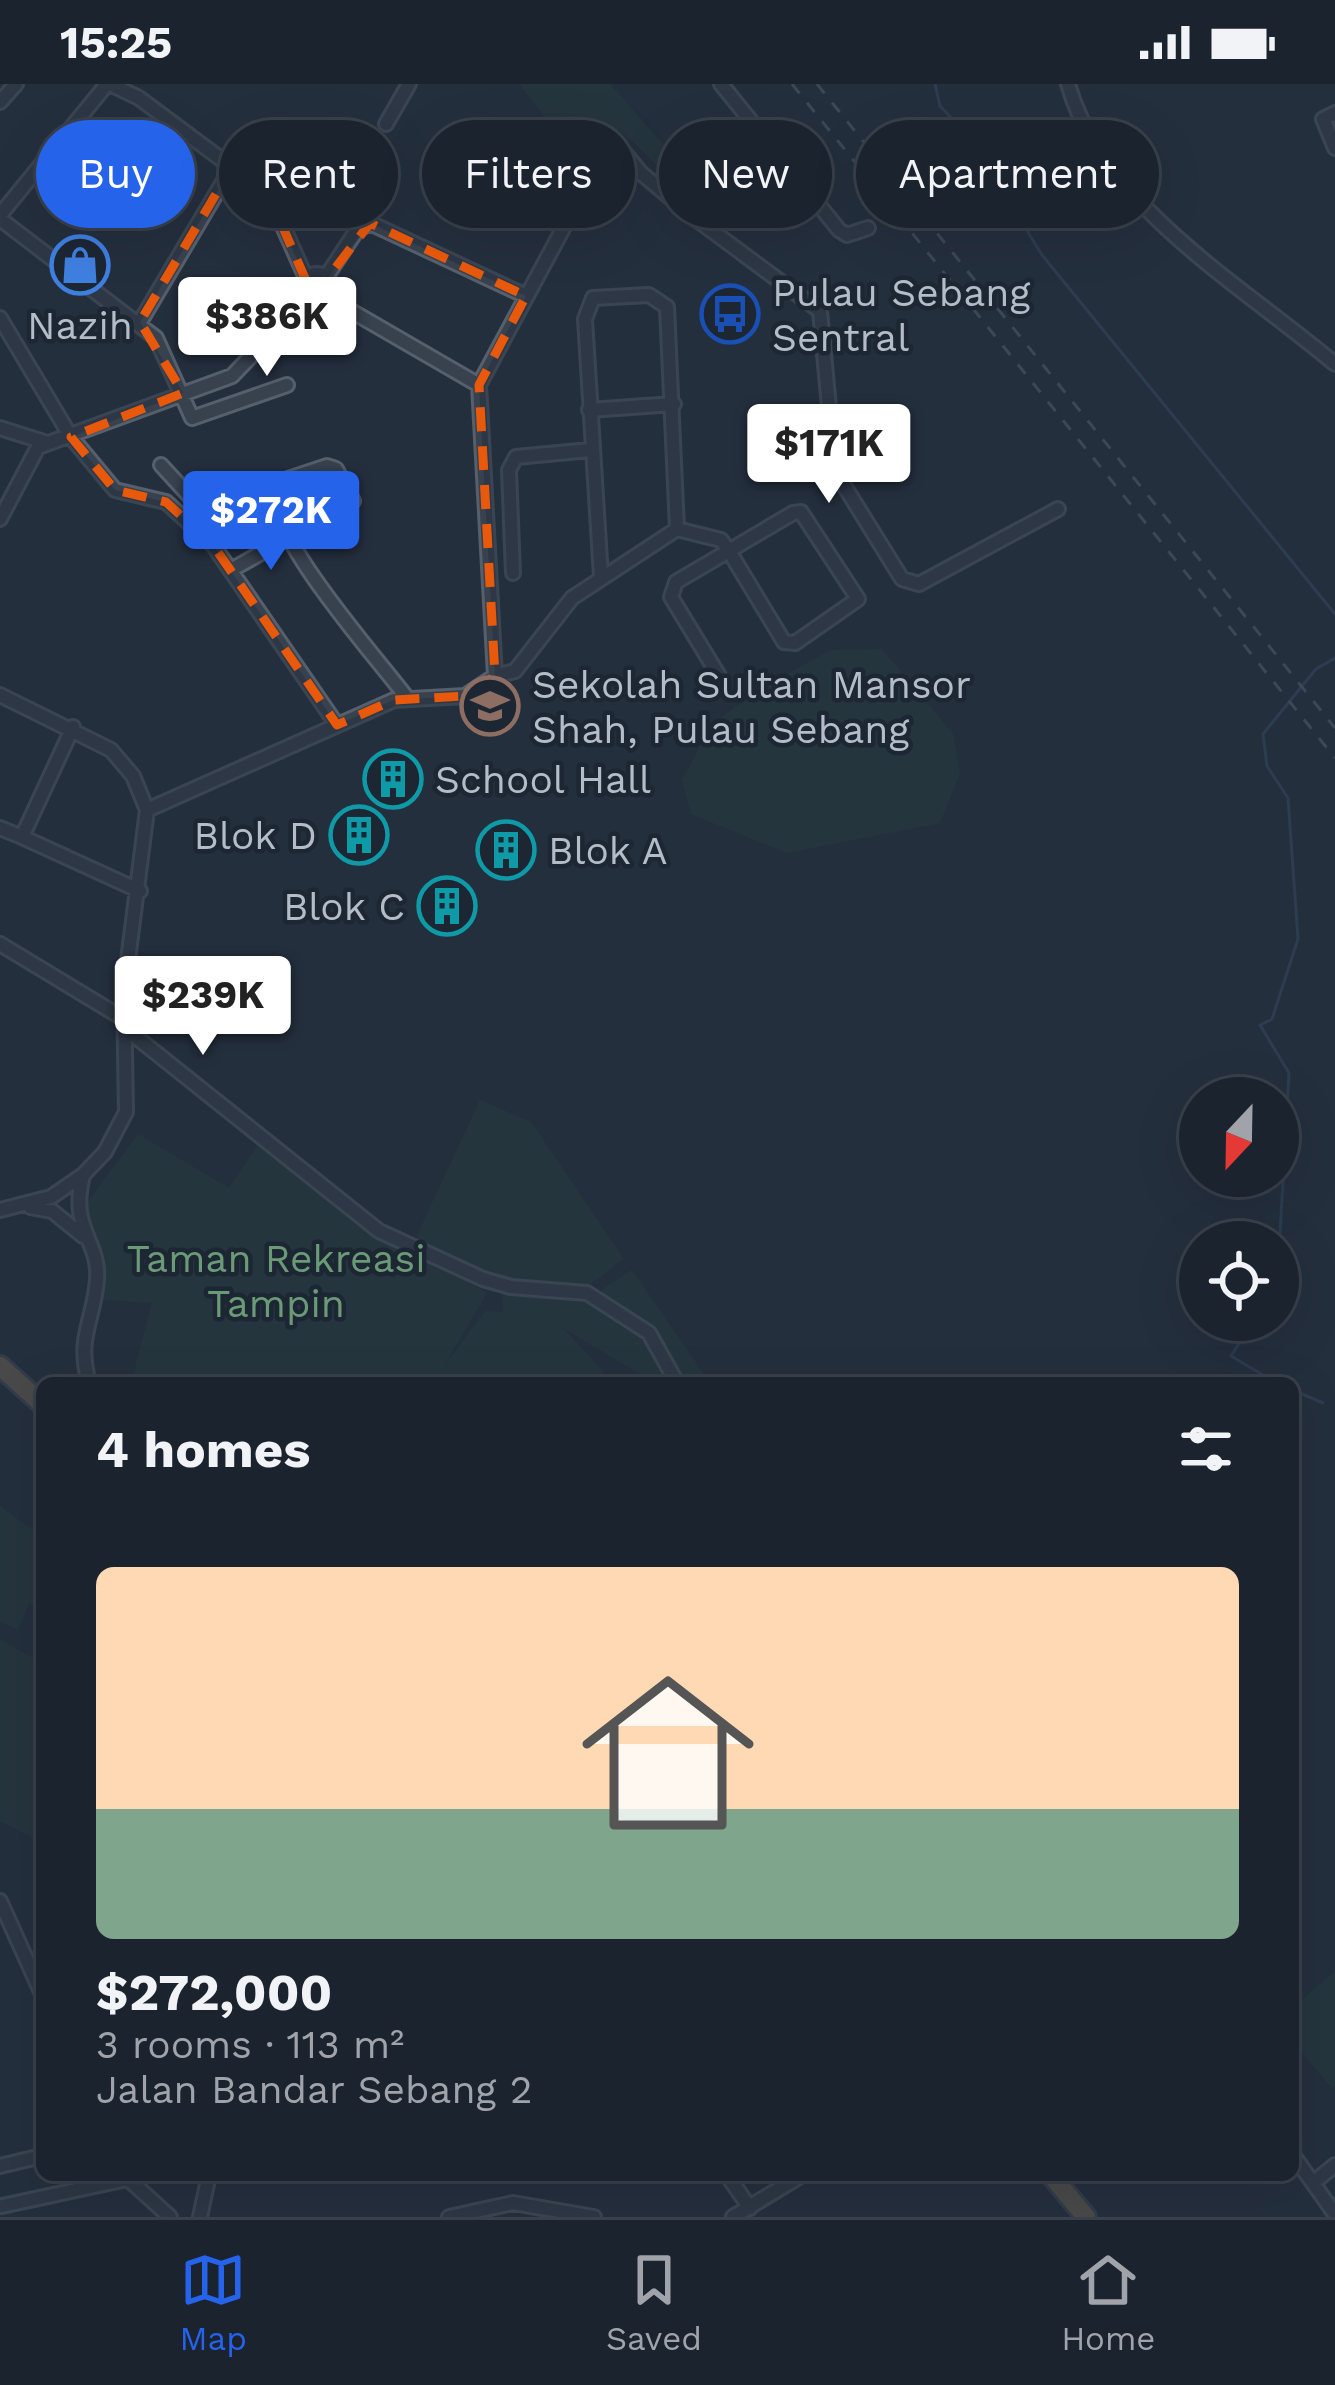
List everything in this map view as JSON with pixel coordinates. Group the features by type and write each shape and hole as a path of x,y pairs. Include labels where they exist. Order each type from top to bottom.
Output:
{"highway":[{"path":"0,1366 36,1399"},
{"path":"1056,2181 1086,2217"}],"street":[{"path":"0,100 16,84"},
{"path":"219,157 139,98 109,84 0,217 140,322 166,352 192,418 287,385"},
{"path":"388,120 409,84"},
{"path":"721,84 839,230 847,235 868,228"},
{"path":"1068,84 1078,121 1157,219 1335,364"},
{"path":"1335,113 1323,119 1335,148"},
{"path":"495,676 479,385 599,154 608,145 618,145 676,204 820,311 835,471 902,579 919,584 1058,509"},
{"path":"140,322 219,189"},
{"path":"327,297 326,277 357,230 370,223 526,296"},
{"path":"0,519 27,459 47,443 244,368 307,298 306,278 284,228"},
{"path":"306,278 326,277"},
{"path":"601,577 585,320 593,298 649,296 667,307 677,529"},
{"path":"307,298 327,297 479,385"},
{"path":"0,318 71,437 115,490 153,495 213,545 337,725"},
{"path":"589,410 674,404"},
{"path":"3,429 47,443"},
{"path":"3,429 27,459"},
{"path":"513,573 509,470 513,462 524,454 590,449"},
{"path":"161,465 215,525"},
{"path":"231,570 285,536 353,501 336,470 327,466 276,483 272,493 285,536 407,698"},
{"path":"153,495 175,481"},
{"path":"147,810 407,698 465,696 495,676 515,671 572,598 677,529 707,533 729,551 789,645 856,604 802,512 729,551 672,589 671,597 718,676"},
{"path":"0,695 73,727 123,763 147,810 124,992 126,1112 105,1152 64,1204"},
{"path":"22,836 73,727"},
{"path":"0,828 140,891"},
{"path":"0,944 89,996 379,1231 483,1280 511,1288 587,1293 649,1333 674,1377"},
{"path":"89,996 124,992"},
{"path":"0,1210 64,1204"},
{"path":"64,1204 84,1237 98,1281 82,1333 88,1377"},
{"path":"0,1901 36,1981"},
{"path":"0,2166 36,2157"},
{"path":"1299,2163 1335,2214"},
{"path":"1313,2183 1335,2165"},
{"path":"4,2208 109,2181"},
{"path":"125,2181 170,2217"},
{"path":"200,2217 208,2181"},
{"path":"731,2181 750,2208"},
{"path":"734,2217 793,2181"},
{"path":"449,2217 503,2203 594,2217"}],"highlighted area":[{"path":"232,167 269,195 313,297 370,223 526,296 479,385 495,676 465,696 394,700 337,725 213,545 166,502 115,490 71,437 183,393 140,322"}],"green space":[{"path":"519,84 610,84 659,139 659,167 635,144 635,120 547,120"},
{"path":"882,649 953,734 960,773 940,823 787,853 691,814 682,780 712,724 761,688 831,650"},
{"path":"480,1100 531,1122 624,1259 585,1286 543,1289 497,1279 412,1246"},
{"name":"Taman Rekreasi Tampin","path":"138,1134 229,1188 261,1140 400,1246 487,1293 444,1366 485,1311 503,1312 502,1285 591,1297 632,1270 706,1377 644,1377 562,1327 603,1371 602,1377 133,1377 152,1303 95,1299 84,1207"},
{"path":"0,1506 36,1533 36,1607 29,1604 18,1630 0,1621"},
{"path":"0,1639 36,1660 36,1840 0,1821"},
{"path":"1335,1971 1332,2088 1299,2050 1299,2002"}],"waterway":[{"path":"935,84 940,106 960,127 966,147 987,166 1042,255 1335,614"},
{"path":"1281,1221 1289,1073 1260,1025 1272,1019 1298,939 1288,798 1267,766 1263,734 1316,669 1335,658"},
{"path":"1241,1341 1231,1356 1266,1377"},
{"path":"1299,1393 1323,1403"}],"railway":[{"path":"792,84 1335,758"},
{"path":"817,84 1335,728"}],"place":[{"name":"Nazih","path":"80,265"},
{"name":"Pulau Sebang Sentral","path":"730,314"},
{"name":"Sekolah Sultan Mansor Shah, Pulau Sebang","path":"490,706"},
{"name":"School Hall","path":"393,779"},
{"name":"Blok D","path":"359,835"},
{"name":"Blok A","path":"506,850"},
{"name":"Blok C","path":"447,906"}]}
